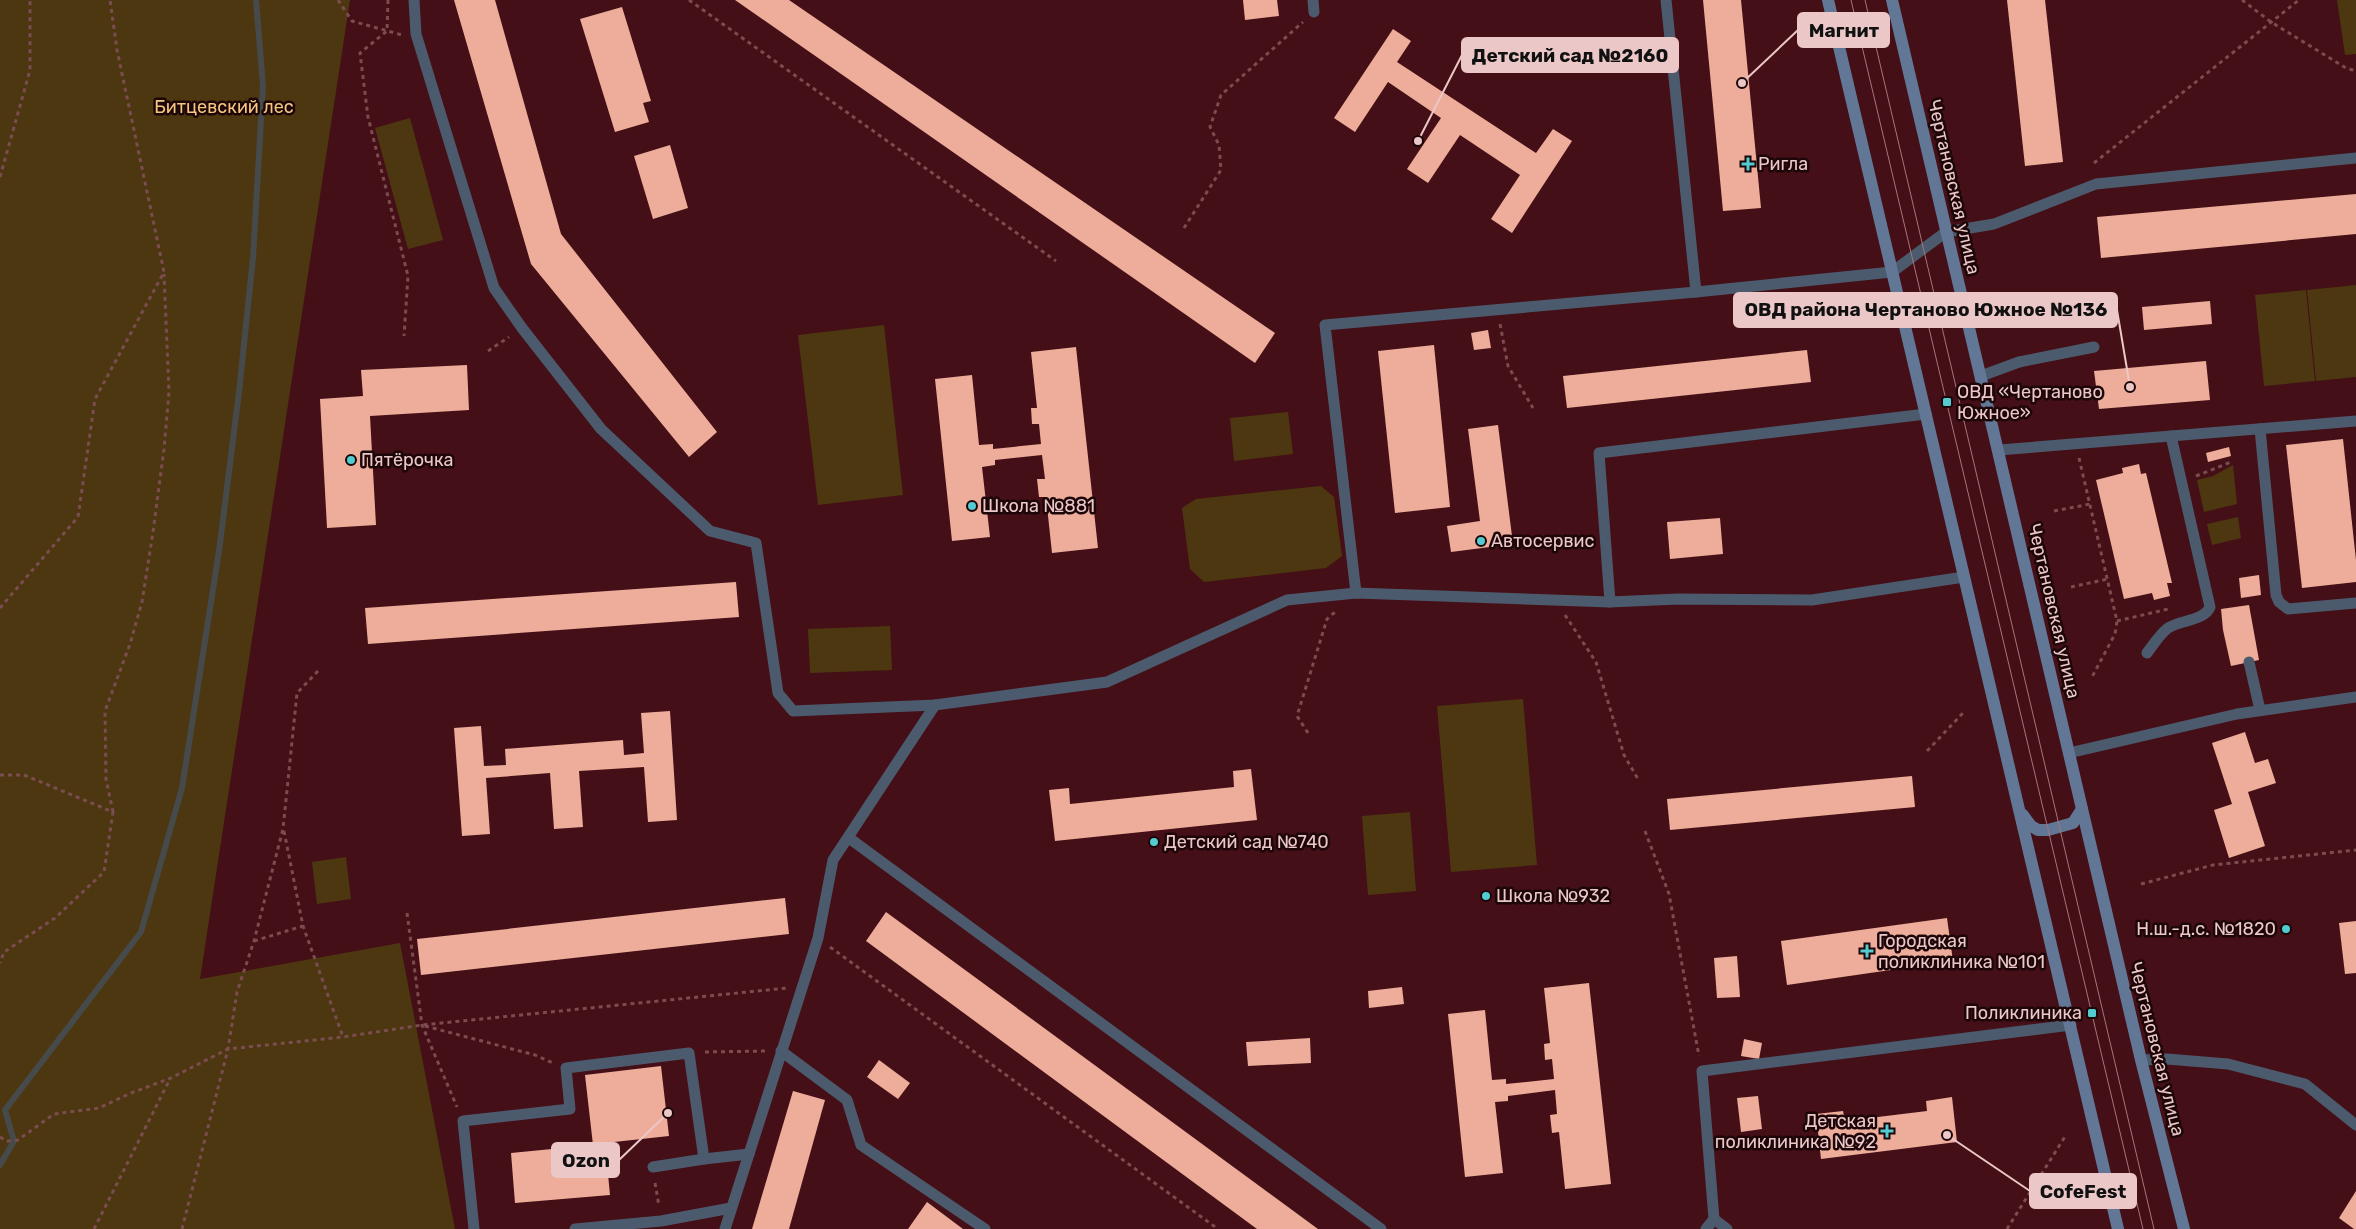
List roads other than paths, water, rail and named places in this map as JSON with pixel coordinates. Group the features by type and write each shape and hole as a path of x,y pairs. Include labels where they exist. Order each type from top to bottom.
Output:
{"main road":[{"path":"1828,0 2118,1229"},
{"name":"Чертановская улица","path":"1892,0 1946,232 2000,450 2141,1060 2184,1229"},
{"path":"2021,813 2031,826 2038,830 2048,830 2073,823 2082,809"}],"lane":[{"path":"414,0 416,34 494,288 522,328 601,429 710,531 756,543 778,693 793,711 935,705 1107,682 1287,600 1356,593 1610,602 1678,599 1812,600 1964,577"},
{"path":"1666,0 1696,292"},
{"path":"1356,593 1325,325 1696,292 1892,272 1946,232 1994,224 2096,184 2356,158"},
{"path":"1981,376 2019,362 2094,347"},
{"path":"1610,602 1599,453 1926,414"},
{"path":"2000,450 2356,421"},
{"path":"2260,429 2276,595 2279,602 2288,609 2356,603"},
{"path":"2147,653 2168,629 2180,622 2202,616 2210,607 2170,436"},
{"path":"2249,662 2260,710"},
{"path":"2069,753 2214,718 2356,697"},
{"path":"725,1229 818,938 834,860 935,705"},
{"path":"849,838 1381,1229"},
{"path":"1706,1229 1714,1220 1702,1071 2071,1025"},
{"path":"781,1051 847,1100 861,1145 985,1229"},
{"path":"474,1229 463,1121 570,1109 566,1068 689,1053 704,1159"},
{"path":"2141,1060 2167,1059 2228,1064 2305,1084 2356,1125"},
{"path":"653,1167 749,1154"},
{"path":"575,1229 661,1220 731,1208"},
{"path":"1714,1220 1727,1229"}],"waterway":[{"path":"0,1165 14,1141 5,1110 141,932 182,788 219,551 239,392 253,258 263,86 256,0"}],"tram line":[{"path":"1851,0 2143,1229"},
{"path":"1865,0 2154,1229"}],"place":[{"name":"Магнит","path":"1742,83"},
{"name":"Детский сад №2160","path":"1418,141"},
{"name":"Ригла","path":"1748,164"},
{"name":"ОВД района Чертаново Южное №136","path":"2130,387"},
{"name":"ОВД «Чертаново Южное»","path":"1947,402"},
{"name":"Пятёрочка","path":"351,460"},
{"name":"Школа №881","path":"972,506"},
{"name":"Автосервис","path":"1481,541"},
{"name":"Детский сад №740","path":"1154,842"},
{"name":"Школа №932","path":"1486,896"},
{"name":"Н.ш.-д.с. №1820","path":"2286,929"},
{"name":"Городская поликлиника №101","path":"1867,951"},
{"name":"Поликлиника","path":"2092,1013"},
{"name":"Ozon","path":"668,1113"},
{"name":"Детская поликлиника №92","path":"1887,1131"},
{"name":"CofeFest","path":"1947,1135"}],"park label":[{"name":"Битцевский лес","path":"224,107"}]}
